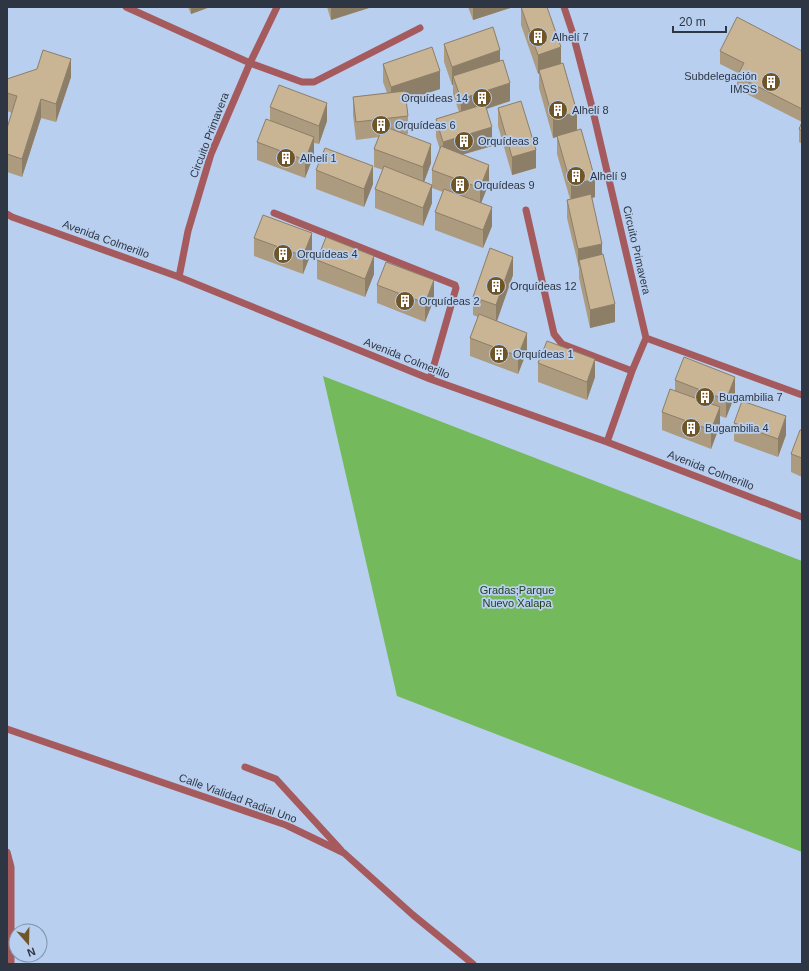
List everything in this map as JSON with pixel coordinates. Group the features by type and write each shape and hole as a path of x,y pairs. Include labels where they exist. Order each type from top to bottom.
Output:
{"street":[{"path":"126,7 250,63 302,82 314,82 420,28"},
{"name":"Circuito Primavera","path":"179,277 188,231 211,154 250,63 277,7"},
{"name":"Circuito Primavera","path":"564,7 573,34 592,107 646,338"},
{"path":"526,210 554,334 562,344 632,371"},
{"path":"274,213 455,285 456,288 430,379"},
{"name":"Avenida Colmerillo","path":"7,214 179,277 430,379 607,442 802,517"},
{"path":"607,442 632,371 646,338 802,395"},
{"name":"Calle Vialidad Radial Uno","path":"7,729 286,825 344,853 413,915 473,964"},
{"path":"245,767 276,779 344,853"},
{"path":"7,852 11,867 11,964"}],"green space":[{"name":"Gradas;Parque Nuevo Xalapa","path":"323,376 802,561 802,852 397,696"}],"building":[{"path":"521,7 547,7 561,47 538,55"},
{"name":"Subdelegación IMSS","path":"737,17 802,51 802,109 737,76 744,63 720,51"},
{"path":"493,27 500,50 452,67 444,44"},
{"path":"432,47 440,71 391,87 383,64"},
{"path":"43,50 71,59 56,104 41,99 22,159 7,154 7,128 17,96 7,93 7,79 37,69"},
{"path":"503,60 510,83 461,99 453,76"},
{"path":"563,63 577,112 553,119 539,70"},
{"path":"279,85 327,103 319,126 270,107"},
{"path":"405,91 408,116 356,122 353,97"},
{"path":"521,101 536,150 512,157 498,108"},
{"path":"485,104 492,127 443,142 436,119"},
{"path":"266,119 314,137 305,160 257,142"},
{"path":"802,122 802,131 799,129"},
{"path":"383,126 431,144 423,167 374,149"},
{"path":"581,129 595,179 571,185 557,136"},
{"path":"441,146 489,165 480,188 432,170"},
{"path":"325,148 373,166 364,189 316,170"},
{"path":"384,166 432,185 423,208 375,189"},
{"path":"444,189 492,207 483,230 435,212"},
{"path":"591,194 602,244 578,249 567,200"},
{"path":"263,215 312,233 303,256 254,238"},
{"path":"326,237 374,256 365,279 317,260"},
{"path":"490,248 513,257 496,305 473,297"},
{"path":"603,254 615,304 590,310 579,260"},
{"path":"386,262 434,280 425,303 377,285"},
{"path":"479,314 527,333 518,356 470,338"},
{"path":"547,341 595,359 587,382 538,363"},
{"path":"684,357 735,377 726,400 675,380"},
{"path":"670,389 720,407 711,430 662,412"},
{"path":"742,401 786,416 778,439 734,423"},
{"path":"800,430 802,430 802,458 791,454"}],"place":[{"name":"Alhelí 7","path":"538,37"},
{"name":"Subdelegación IMSS","path":"771,82"},
{"name":"Orquídeas 14","path":"482,98"},
{"name":"Alhelí 8","path":"558,110"},
{"name":"Orquídeas 6","path":"381,125"},
{"name":"Orquídeas 8","path":"464,141"},
{"name":"Alhelí 1","path":"286,158"},
{"name":"Alhelí 9","path":"576,176"},
{"name":"Orquídeas 9","path":"460,185"},
{"name":"Orquídeas 4","path":"283,254"},
{"name":"Orquídeas 12","path":"496,286"},
{"name":"Orquídeas 2","path":"405,301"},
{"name":"Orquídeas 1","path":"499,354"},
{"name":"Bugambilia 7","path":"705,397"},
{"name":"Bugambilia 4","path":"691,428"}]}
